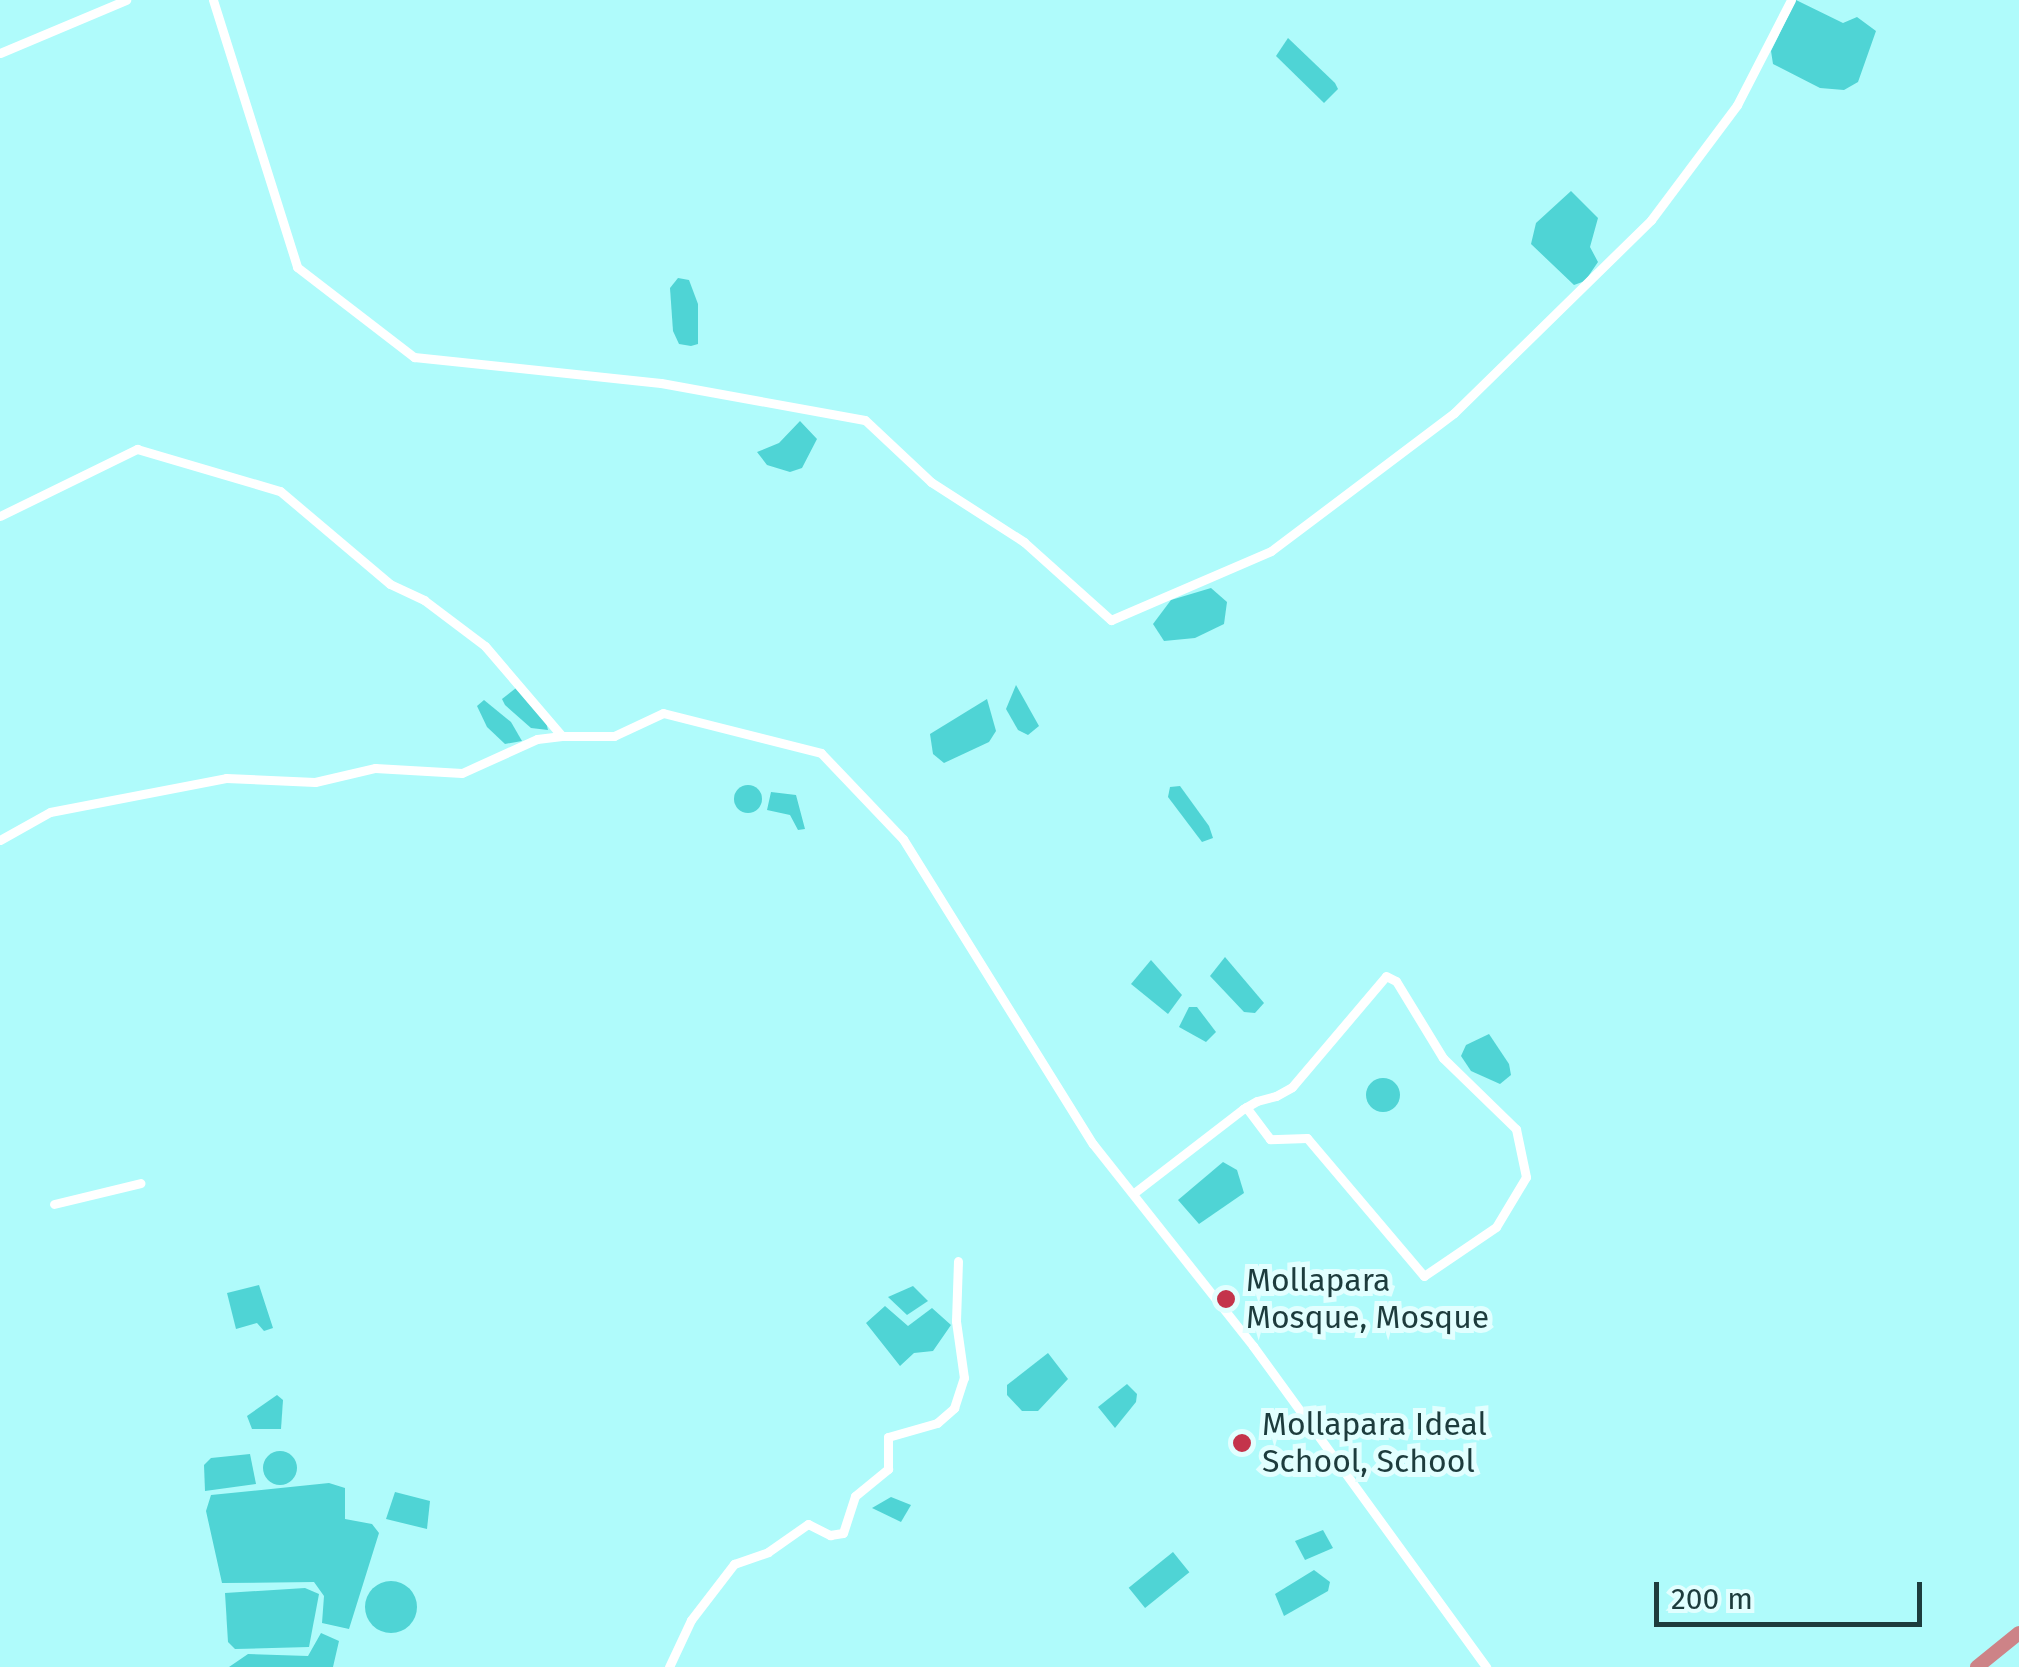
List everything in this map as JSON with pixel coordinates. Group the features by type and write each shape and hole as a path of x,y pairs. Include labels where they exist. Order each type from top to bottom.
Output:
{"highway":[{"path":"1977,1667 2019,1633"}],"street":[{"path":"0,53 126,0"},
{"path":"213,0 297,267 414,357 660,383 865,420 931,482 1024,542 1112,620 1271,551 1454,413 1651,220 1737,105 1791,0"},
{"path":"0,516 137,449 280,491 390,584 424,600 485,646 562,736"},
{"path":"0,840 50,812 226,778 315,782 375,768 462,773 537,738 614,736 663,713 821,753 903,839 1044,1071 1486,1667"},
{"path":"1134,1193 1246,1107 1298,1081 1348,1015 1392,977 1442,1058 1516,1129 1526,1177 1496,1227 1424,1276 1307,1138 1270,1140 1246,1107"},
{"path":"54,1204 141,1183"},
{"path":"669,1667 691,1620 734,1564 780,1545 808,1524 830,1535 843,1533 855,1496 888,1469 888,1437 937,1423 954,1408 964,1378 956,1321 958,1261"}],"water":[{"path":"1796,0 1843,23 1857,17 1876,31 1858,82 1844,90 1820,88 1773,64 1771,51"},
{"path":"1288,38 1335,83 1338,89 1324,103 1276,56"},
{"path":"1571,191 1598,218 1590,247 1598,262 1585,281 1574,285 1531,244 1536,223"},
{"path":"678,278 689,280 698,304 698,344 691,346 679,344 673,331 670,288"},
{"path":"800,421 817,439 802,468 790,472 767,465 757,452 779,443"},
{"path":"1211,588 1227,602 1224,624 1195,638 1164,641 1153,624 1171,600"},
{"path":"1016,685 1039,726 1028,735 1018,730 1006,709"},
{"path":"516,688 546,722 548,730 531,728 505,705 502,699"},
{"path":"987,699 996,731 989,742 944,763 933,754 930,734"},
{"path":"484,700 511,722 522,741 505,744 487,727 477,706"},
{"path":"748,785 758,789 762,799 758,809 748,813 738,809 734,799 738,789"},
{"path":"1180,786 1209,826 1213,838 1202,842 1168,797 1170,787"},
{"path":"771,792 796,795 805,829 798,830 790,815 767,810"},
{"path":"1225,957 1264,1003 1255,1013 1244,1012 1210,976"},
{"path":"1151,960 1182,995 1168,1014 1131,984"},
{"path":"1189,1007 1197,1007 1216,1032 1206,1042 1179,1027"},
{"path":"1489,1034 1509,1064 1511,1075 1500,1084 1471,1071 1461,1056 1466,1045"},
{"path":"1383,1078 1395,1083 1400,1095 1395,1107 1383,1112 1371,1107 1366,1095 1371,1083"},
{"path":"1223,1162 1237,1170 1244,1193 1199,1224 1178,1200"},
{"path":"259,1285 273,1328 264,1331 257,1323 236,1329 227,1293"},
{"path":"913,1286 928,1301 907,1315 888,1297"},
{"path":"885,1306 908,1326 932,1308 951,1325 933,1351 914,1353 900,1366 866,1323"},
{"path":"1048,1353 1068,1379 1038,1411 1022,1411 1007,1395 1007,1385"},
{"path":"1127,1384 1137,1394 1136,1402 1115,1428 1098,1407"},
{"path":"277,1395 283,1400 281,1429 252,1429 247,1416"},
{"path":"280,1451 292,1456 297,1468 292,1480 280,1485 268,1480 263,1468 268,1456"},
{"path":"250,1454 256,1484 205,1491 204,1465 211,1458"},
{"path":"329,1483 345,1488 345,1519 372,1524 379,1533 349,1629 322,1623 324,1596 314,1582 222,1583 206,1511 211,1495"},
{"path":"395,1492 430,1501 427,1529 386,1519"},
{"path":"891,1497 911,1505 901,1522 872,1508"},
{"path":"1323,1530 1333,1548 1305,1560 1295,1541"},
{"path":"1173,1552 1189,1572 1145,1608 1129,1588"},
{"path":"1314,1570 1330,1582 1328,1591 1284,1616 1275,1594"},
{"path":"391,1581 410,1588 417,1607 410,1626 391,1633 372,1626 365,1607 372,1588"},
{"path":"305,1588 319,1594 309,1647 235,1649 228,1642 225,1593"},
{"path":"321,1633 339,1641 333,1667 229,1667 248,1654 308,1656"}],"place":[{"name":"Mollapara Mosque, Mosque","path":"1226,1299"},
{"name":"Mollapara Ideal School, School","path":"1242,1443"}]}
